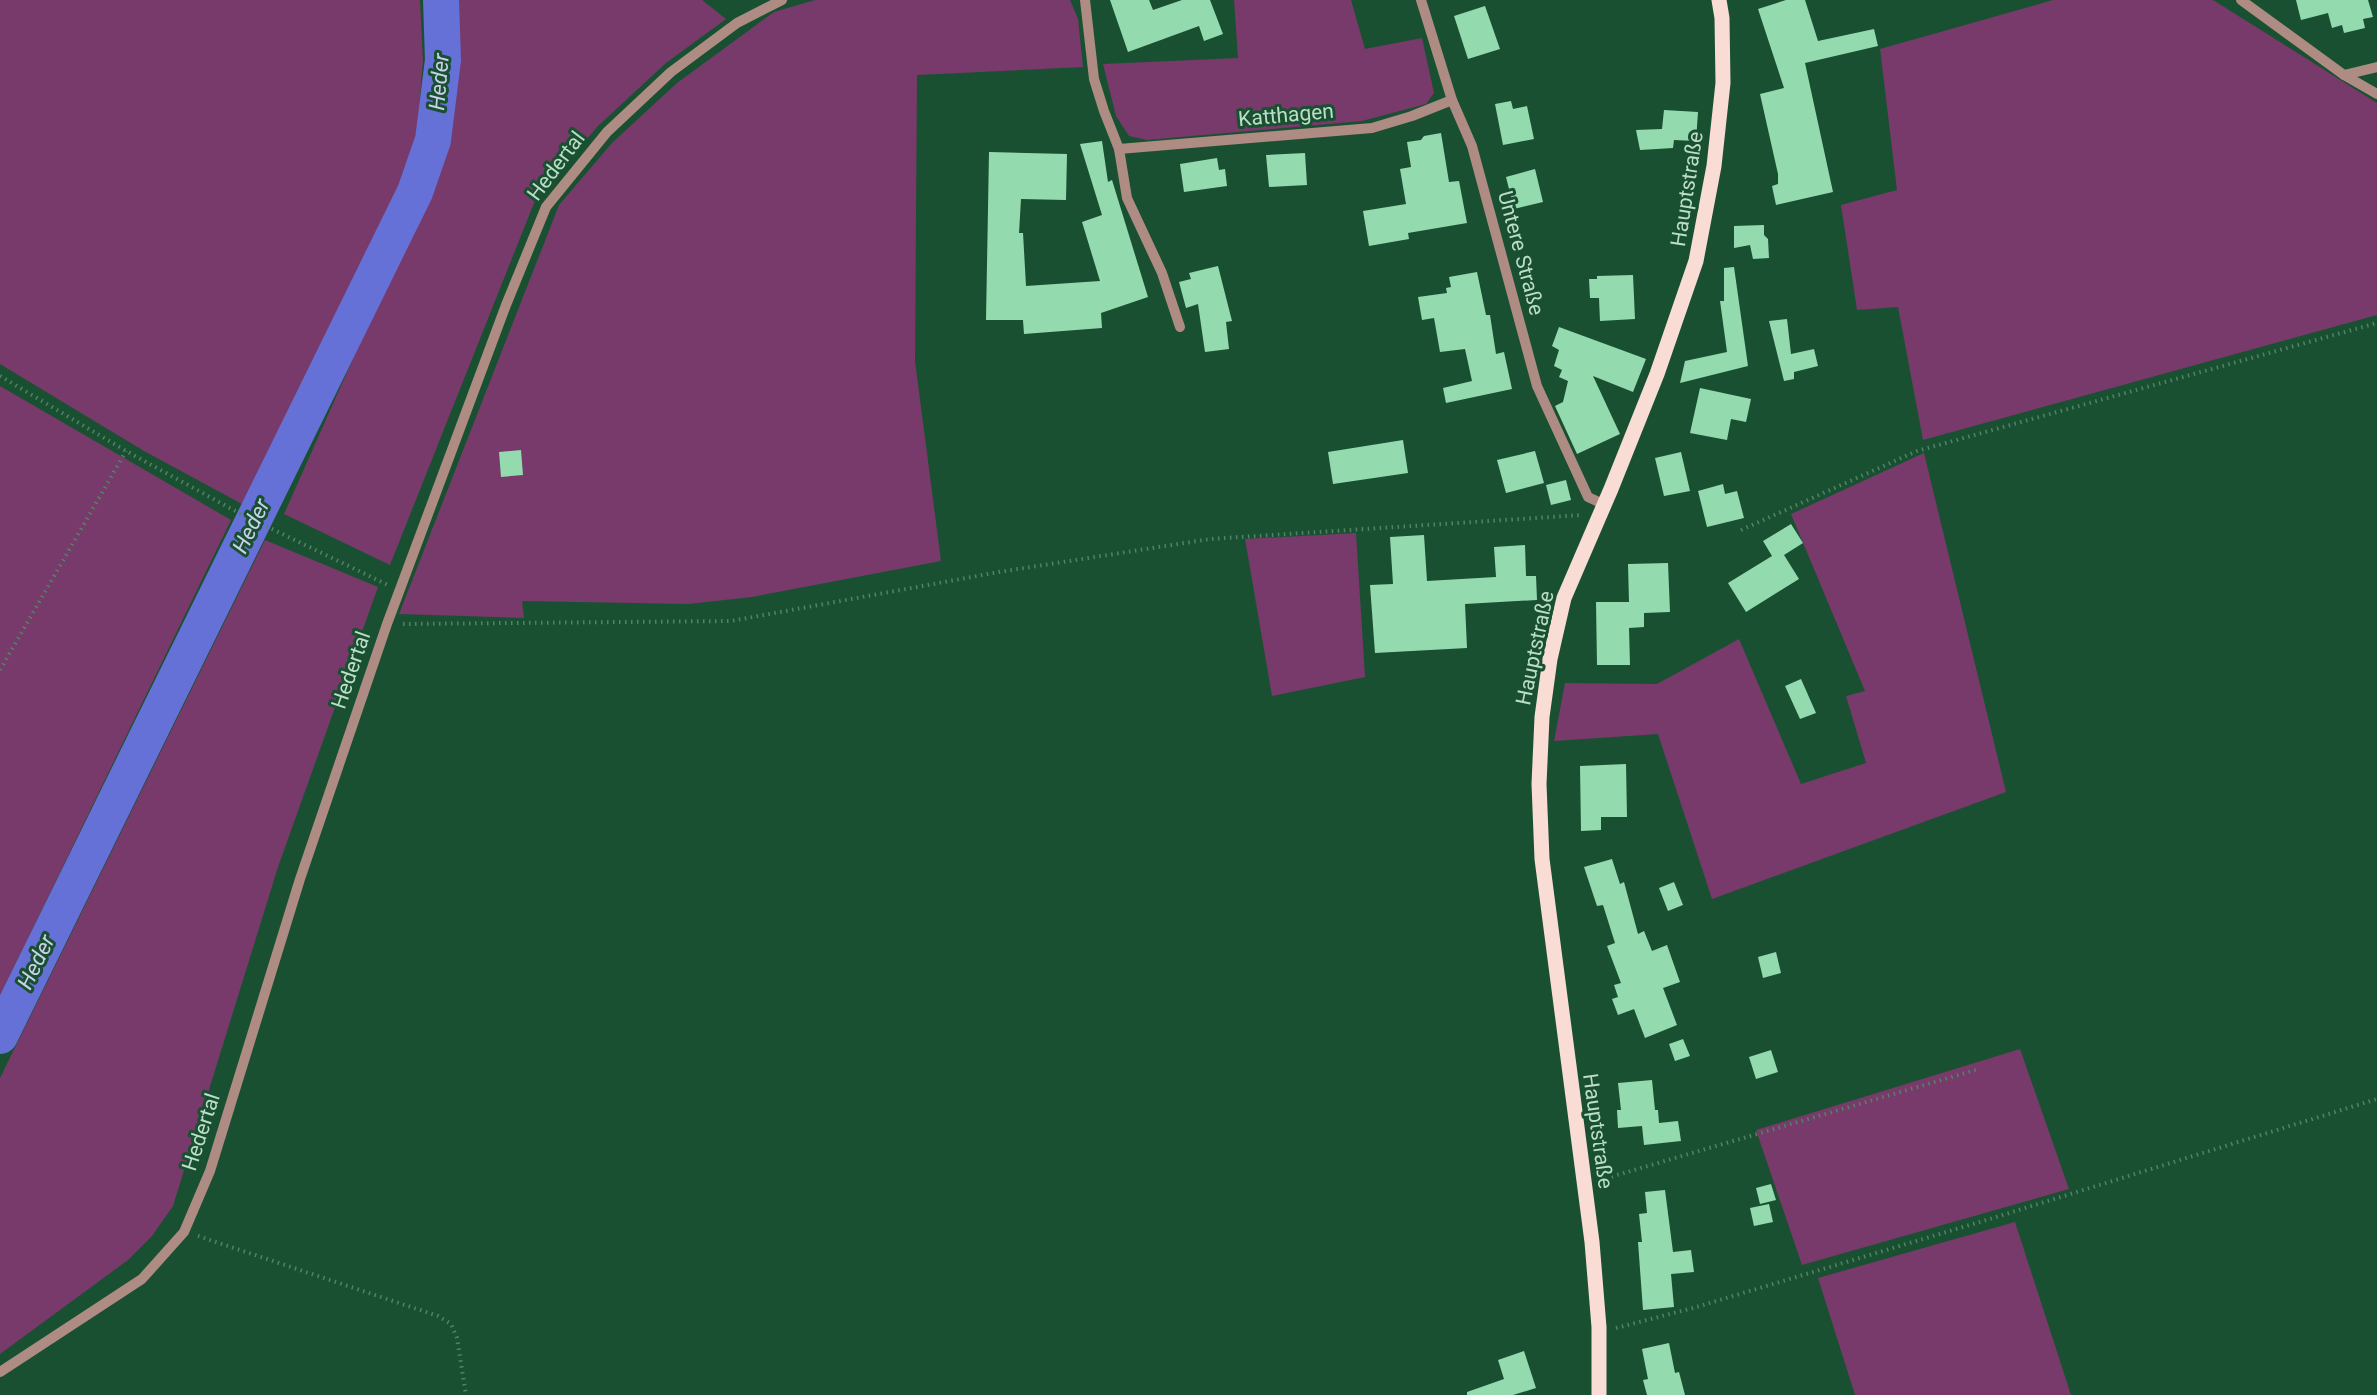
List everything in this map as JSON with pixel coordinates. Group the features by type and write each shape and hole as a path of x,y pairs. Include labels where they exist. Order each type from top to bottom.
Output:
{"main road":[{"name":"Hauptstraße","path":"1599,1395 1599,1328 1584,1185 1542,859 1539,784 1542,717 1552,649 1564,598 1657,374 1696,261 1714,165 1723,83 1722,18 1719,0"}],"street":[{"name":"Hedertal","path":"0,1372 142,1279 184,1232 210,1171 300,879 387,624 506,305 546,207 607,132 671,72 737,23 782,0"},
{"path":"1085,0 1094,79 1119,149 1127,198 1162,273 1180,327"},
{"name":"Untere Straße","path":"1421,0 1452,100 1472,146 1537,386 1588,497"},
{"path":"2241,0 2344,75 2377,94"},
{"path":"2344,75 2377,67"},
{"name":"Katthagen","path":"1119,149 1372,128 1412,116 1452,100"},
{"path":"1588,497 1603,504"}],"path":[{"path":"1741,530 1917,451 2377,323"},
{"path":"0,376 126,451 239,513 400,590"},
{"path":"0,670 126,451"},
{"path":"387,624 731,621 999,572 1210,539 1582,515 1588,497"},
{"path":"1584,1185 1979,1069"},
{"path":"1599,1328 1612,1329 1704,1305 2377,1099"},
{"path":"184,1232 438,1316 452,1324 458,1338 466,1395"}],"shaded area":[{"path":"0,0 420,0 423,61 417,131 398,191 242,504 144,451 0,364"},
{"path":"452,0 702,0 726,19 666,63 598,126 536,198 390,565 284,514 424,199 443,144 454,59"},
{"path":"815,0 1070,0 1078,19 1083,67 917,75 915,361 941,561 752,597 688,604 522,601 524,618 399,614 559,205 612,143 677,83 774,12"},
{"path":"1234,0 1351,0 1365,49 1422,38 1434,93 1426,104 1362,121 1147,140 1129,136 1116,116 1103,64 1238,58"},
{"path":"2053,0 2213,0 2377,103 2377,315 1923,440 1898,307 1857,310 1841,205 1897,190 1880,49"},
{"path":"0,386 231,520 0,996"},
{"path":"1924,453 2006,792 1712,899 1658,734 1554,741 1565,683 1657,684 1739,639 1801,784 1866,763 1846,696 1865,691 1791,514"},
{"path":"1356,533 1365,677 1272,696 1245,539"},
{"path":"265,540 378,587 278,867 173,1206 152,1236 128,1260 0,1354 0,1078"},
{"path":"2020,1049 2069,1189 1802,1265 1756,1130"},
{"path":"2015,1222 2071,1395 1855,1395 1818,1278"}],"building":[{"path":"1110,0 1149,0 1153,10 1182,0 1210,0 1223,34 1204,41 1199,26 1128,52"},
{"path":"1786,0 1805,0 1818,41 1874,29 1878,46 1805,63 1833,192 1776,205 1772,186 1778,184 1778,174 1760,94 1784,88 1758,9"},
{"path":"2296,0 2368,0 2373,17 2363,19 2365,28 2344,33 2342,25 2332,28 2328,13 2301,20"},
{"path":"1485,6 1500,49 1468,59 1454,16"},
{"path":"1511,101 1513,109 1527,106 1534,139 1503,145 1495,104"},
{"path":"1664,110 1698,112 1696,141 1674,140 1673,148 1640,150 1636,130 1662,129"},
{"path":"1441,133 1449,182 1459,181 1467,223 1408,233 1409,239 1369,246 1363,211 1406,204 1400,169 1411,167 1407,142"},
{"path":"1102,141 1108,182 1112,180 1148,297 1101,313 1102,328 1024,334 1023,320 986,320 989,152 1067,154 1066,200 1021,199 1019,233 1023,233 1026,286 1100,281 1082,222 1102,215 1080,144"},
{"path":"1305,153 1307,185 1269,187 1266,155"},
{"path":"1217,158 1219,170 1225,169 1227,186 1184,192 1180,164"},
{"path":"1535,169 1543,202 1514,209 1506,177"},
{"path":"1764,225 1764,235 1768,239 1769,258 1753,259 1750,245 1734,248 1734,226"},
{"path":"1218,266 1232,321 1226,322 1229,349 1205,352 1198,304 1186,308 1179,282 1191,279 1189,273"},
{"path":"1734,267 1748,366 1680,383 1685,361 1727,352 1720,301 1724,301 1724,268"},
{"path":"1477,272 1486,315 1490,315 1496,354 1504,352 1512,389 1446,403 1443,388 1472,381 1465,349 1440,352 1434,318 1422,320 1418,297 1447,293 1446,288 1451,287 1449,277"},
{"path":"1633,275 1635,319 1600,321 1599,298 1590,298 1589,279 1597,279 1597,276"},
{"path":"1787,319 1791,354 1814,349 1818,366 1794,372 1794,379 1784,381 1769,321"},
{"path":"1559,327 1646,359 1633,392 1593,376 1620,434 1577,454 1555,406 1563,402 1568,381 1559,377 1562,370 1554,366 1559,350 1552,346"},
{"path":"1700,388 1751,399 1746,422 1731,419 1727,440 1690,433"},
{"path":"1403,440 1408,473 1333,484 1328,452"},
{"path":"521,450 523,475 501,477 499,452"},
{"path":"1535,451 1544,483 1506,493 1497,460"},
{"path":"1681,452 1690,491 1664,496 1655,458"},
{"path":"1566,480 1571,500 1551,505 1546,485"},
{"path":"1723,484 1725,494 1737,491 1744,518 1707,527 1698,491"},
{"path":"1791,524 1803,543 1784,555 1799,579 1746,612 1728,583 1772,556 1763,541"},
{"path":"1424,535 1427,581 1496,577 1494,547 1525,545 1526,576 1536,576 1537,600 1465,604 1467,648 1375,653 1370,585 1393,584 1390,537"},
{"path":"1668,563 1670,612 1644,613 1644,627 1629,628 1630,665 1597,665 1596,602 1629,602 1628,564"},
{"path":"1801,679 1816,713 1800,719 1785,686"},
{"path":"1626,764 1627,817 1601,817 1601,830 1581,831 1580,766"},
{"path":"1612,859 1620,884 1624,882 1638,934 1644,931 1652,951 1667,945 1680,982 1663,988 1677,1025 1645,1038 1634,1009 1618,1015 1612,999 1618,997 1614,985 1621,983 1607,946 1615,943 1603,905 1597,906 1584,867"},
{"path":"1674,882 1683,905 1668,911 1659,888"},
{"path":"1776,952 1781,973 1763,978 1758,957"},
{"path":"1683,1039 1690,1056 1675,1061 1669,1044"},
{"path":"1771,1050 1778,1072 1756,1079 1749,1057"},
{"path":"1652,1080 1655,1110 1658,1110 1659,1123 1678,1121 1681,1141 1644,1145 1642,1126 1618,1128 1617,1110 1621,1110 1618,1083"},
{"path":"1771,1184 1776,1200 1760,1204 1756,1188"},
{"path":"1665,1190 1673,1252 1691,1250 1694,1272 1671,1274 1674,1307 1643,1310 1638,1242 1642,1242 1639,1214 1647,1213 1645,1192"},
{"path":"1769,1204 1773,1222 1754,1226 1750,1208"},
{"path":"1669,1343 1675,1373 1679,1372 1685,1395 1647,1395 1643,1380 1648,1379 1642,1349"},
{"path":"1524,1351 1536,1388 1513,1395 1467,1395 1467,1392 1504,1379 1498,1360"}],"waterway":[{"name":"Heder","path":"0,1036 415,192 433,140 443,60 441,0"}]}
